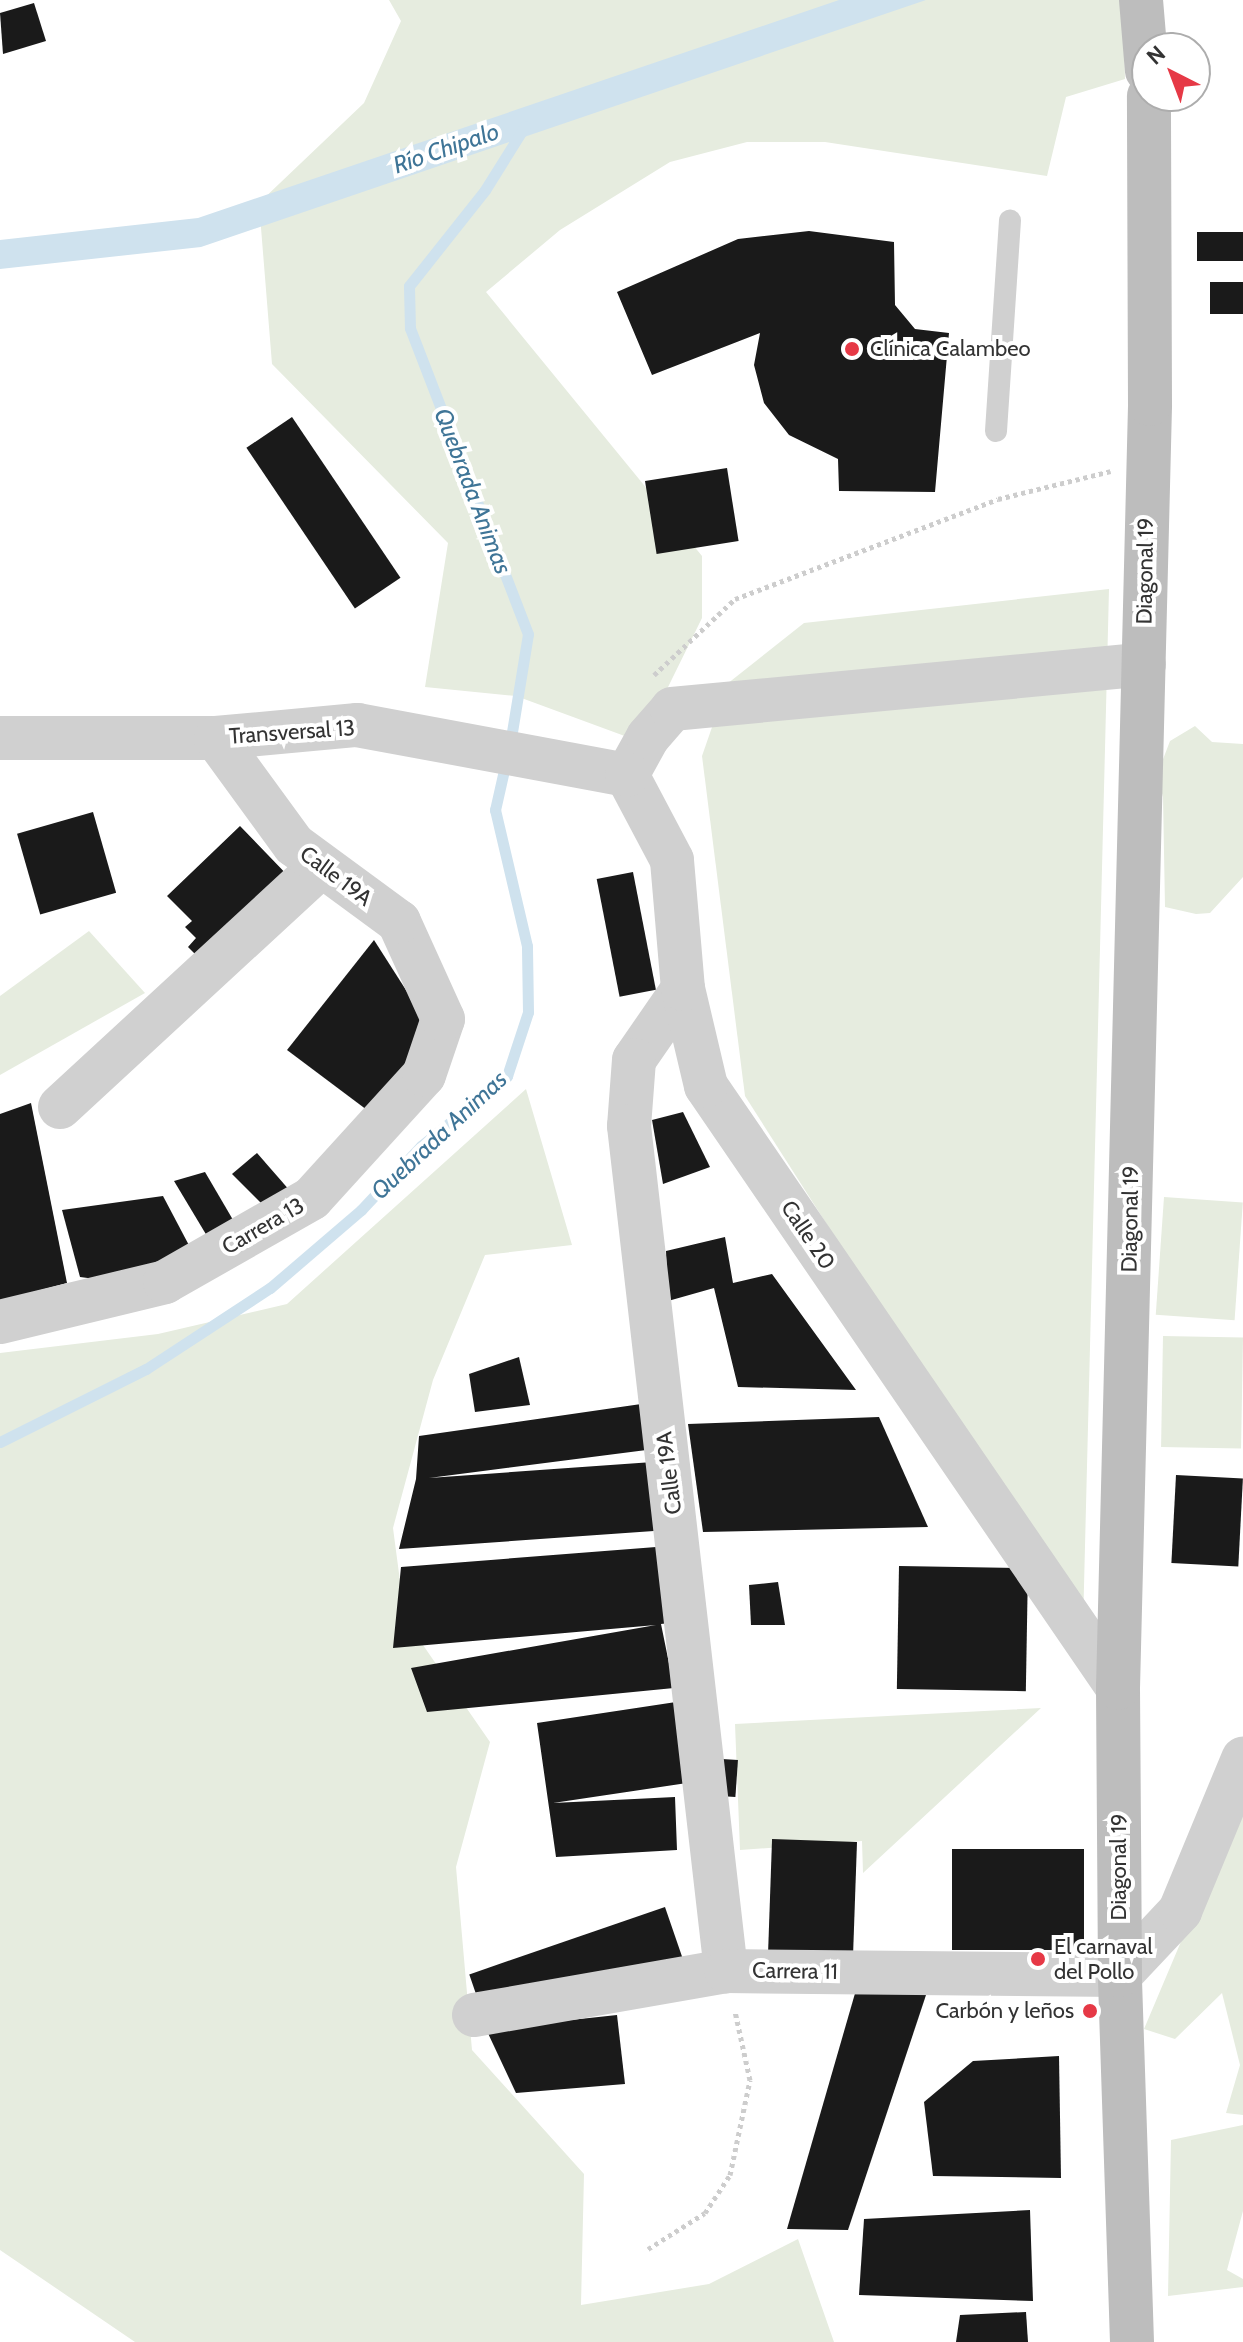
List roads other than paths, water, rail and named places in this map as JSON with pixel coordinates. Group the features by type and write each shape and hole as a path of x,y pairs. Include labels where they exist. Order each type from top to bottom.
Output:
{"street":[{"path":"1141,0 1144,32"},
{"name":"Diagonal 19","path":"1132,2342 1120,1975 1118,1688 1144,664 1150,112"},
{"path":"627,775 648,737 672,709 1144,664"},
{"name":"Transversal 13","path":"0,738 216,738 357,725 627,775"},
{"name":"Calle 19A","path":"216,738 294,845 399,922 443,1019"},
{"name":"Calle 20","path":"627,775 672,860 683,989 706,1086 1118,1688"},
{"path":"60,1107 321,866"},
{"name":"Calle 19A","path":"683,989 634,1060 629,1126 726,1971"},
{"name":"Carrera 13","path":"0,1322 165,1282 312,1198 424,1075 443,1019"},
{"path":"1120,1975 1180,1911 1243,1759"},
{"name":"Carrera 11","path":"474,2015 726,1971 1120,1975"}],"lane":[{"path":"996,431 1010,220"}],"water":[{"name":"Río Chipalo","path":"839,0 926,0 201,247 0,269 0,240 198,218"}],"waterway":[{"name":"Quebrada Animas","path":"510,744 528,634 410,328 409,286 485,190 525,126"},
{"name":"Quebrada Animas","path":"0,1442 146,1369 270,1288 361,1210 421,1146 507,1076 528,1012 527,946 495,810 506,761"}],"place":[{"name":"Clínica Calambeo","path":"852,349"},
{"name":"El carnaval del Pollo","path":"1038,1959"},
{"name":"Carbón y leños","path":"1090,2011"}]}
